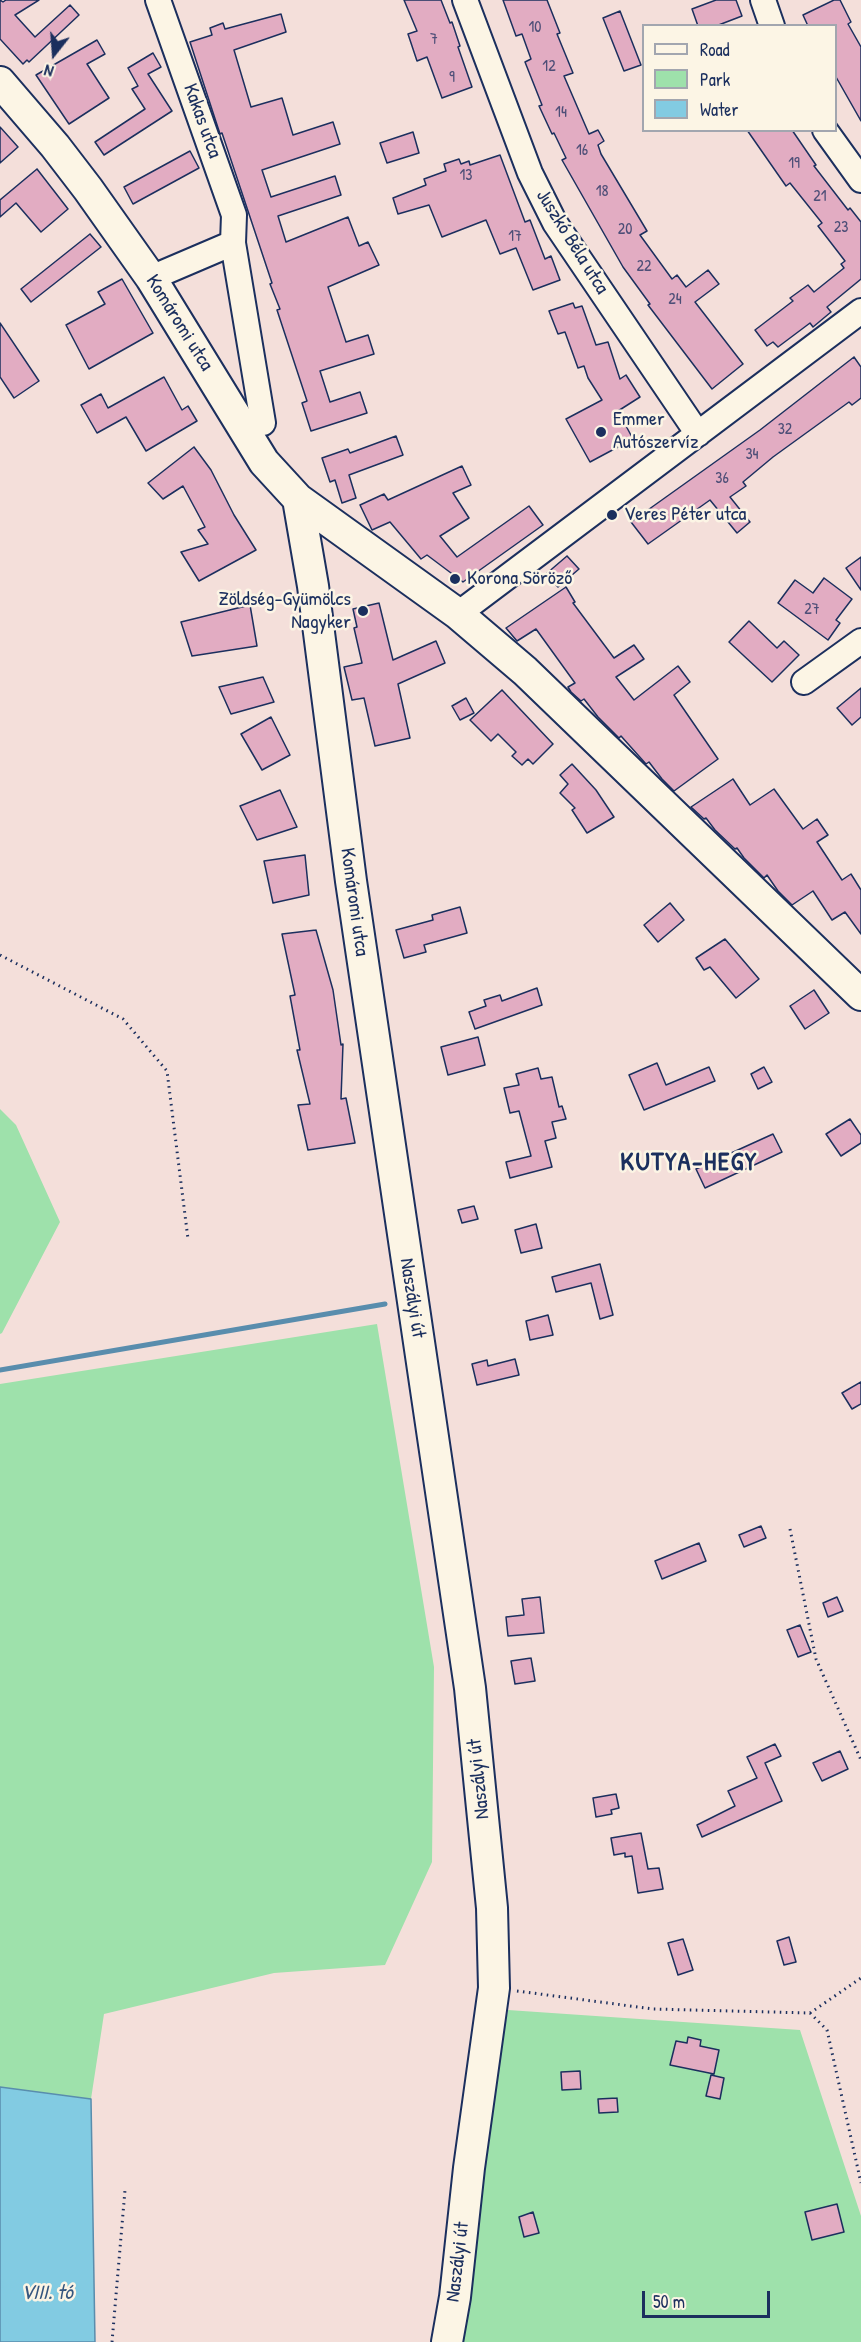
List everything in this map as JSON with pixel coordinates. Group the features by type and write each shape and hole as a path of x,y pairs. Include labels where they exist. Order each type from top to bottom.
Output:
{"main road":[{"name":"Komáromi utca","path":"0,82 55,146 151,278 264,462 298,499 313,586 351,881 400,1218"},
{"path":"298,499 458,614 525,671 861,995"},
{"name":"Komáromi utca","path":"313,586 321,562 344,534"},
{"name":"Naszályi út","path":"400,1218 470,1688 492,1908 494,1988 469,2168 455,2297 447,2342"}],"street":[{"name":"Kakas utca","path":"158,0 225,184 234,215 233,243 263,423"},
{"name":"Juszkó Béla utca","path":"465,0 530,173 555,223 698,434"},
{"path":"763,0 771,24"},
{"path":"826,132 861,180"},
{"path":"151,278 233,243"},
{"path":"458,614 861,311"},
{"path":"804,682 861,640"}],"path":[{"path":"0,955 123,1019 167,1071 188,1239"},
{"path":"790,1529 816,1659 861,1760"},
{"path":"494,1988 653,2009 810,2013 861,1978"},
{"path":"810,2013 827,2030 861,2183"},
{"path":"112,2342 125,2190"}],"green space":[{"path":"0,1109 16,1125 60,1222 0,1334"},
{"path":"377,1324 434,1667 432,1862 385,1965 274,1973 104,2014 91,2099 0,2087 0,1384"},
{"path":"508,2010 800,2030 861,2216 861,2342 460,2342 496,2079"}],"water":[{"name":"VIII. tó","path":"0,2087 91,2099 95,2342 0,2342"}],"building":[{"path":"0,0 3,2 6,0 39,0 15,15 35,37 70,5 79,15 29,62 27,60 23,64 0,39"},
{"path":"404,0 441,0 450,23 452,22 472,87 442,98 427,57 417,61 408,34 417,31"},
{"path":"503,0 547,0 560,33 557,34 573,73 564,76 589,134 598,130 604,141 598,145 601,154 647,231 640,235 672,279 677,275 686,287 708,270 719,284 695,302 743,364 712,389 648,305 650,304 623,267 562,160 566,158 539,106 542,105 525,62 531,59 522,34 516,36"},
{"path":"716,0 736,0 742,16 721,24 697,24 692,9"},
{"path":"834,0 840,0 851,22 848,24 861,47 861,121 837,79 837,24 807,24 803,15"},
{"path":"620,11 641,65 624,71 603,18"},
{"path":"281,14 286,32 234,50 251,107 282,98 293,135 333,122 340,144 262,170 271,197 335,176 341,195 278,216 286,242 348,217 359,246 368,242 379,265 328,287 346,342 368,335 374,354 320,371 330,402 360,392 367,413 311,431 302,403 307,401 277,310 280,309 270,284 272,283 190,42 212,35 210,28 223,23 225,29"},
{"path":"97,40 105,54 87,64 109,98 69,124 36,75"},
{"path":"153,53 161,67 148,74 172,111 104,155 95,142 145,109 132,89 138,86 128,68"},
{"path":"0,127 18,147 0,163"},
{"path":"413,132 419,153 387,163 380,143"},
{"path":"748,132 793,132 816,165 814,166 848,210 850,208 861,222 861,279 827,307 831,312 813,327 810,323 778,347 773,342 767,346 755,330 793,301 790,298 808,285 814,292 844,268 841,264 845,261 818,226 822,223 790,183 786,186"},
{"path":"190,151 199,168 133,204 124,187"},
{"path":"500,155 525,222 530,220 545,259 551,256 560,280 533,290 516,248 500,254 486,220 442,237 429,205 398,214 393,198 426,185 424,179 446,171 444,164 459,159 461,164 469,161 470,165"},
{"path":"37,169 68,209 41,232 16,203 0,217 0,200"},
{"path":"90,234 101,247 31,302 21,289"},
{"path":"122,279 153,333 89,369 66,325 105,304 98,292"},
{"path":"573,303 575,308 582,306 596,345 608,342 620,379 626,375 640,397 618,411 633,439 590,462 566,419 602,400 588,378 584,366 578,368 565,332 558,334 549,311"},
{"path":"0,323 39,381 14,398 0,377"},
{"path":"854,357 861,367 861,398 852,405 849,402 773,457 743,482 746,486 730,497 750,522 737,533 710,500 648,544 631,522 760,430"},
{"path":"164,377 182,410 188,406 197,421 146,451 126,417 97,433 81,405 101,394 108,408"},
{"path":"396,436 403,455 349,475 356,498 342,503 335,480 330,482 322,458 348,449 350,453"},
{"path":"194,447 211,470 234,515 256,550 199,581 181,552 208,544 198,530 205,527 183,486 163,499 148,483"},
{"path":"462,466 471,485 453,493 469,518 440,536 457,557 529,506 543,525 463,582 427,555 421,559 390,522 372,530 360,505 384,494 388,500"},
{"path":"567,556 579,569 558,587 546,574"},
{"path":"861,557 861,590 846,568"},
{"path":"824,578 852,599 836,620 840,623 828,640 778,603 795,580 813,593"},
{"path":"566,587 575,602 573,603 614,658 634,645 644,659 616,677 634,700 678,666 690,682 674,695 718,759 674,791 649,762 646,764 621,736 619,738 598,717 584,699 581,701 571,692 568,687 575,683 536,629 517,641 506,628"},
{"path":"379,603 393,660 436,641 445,663 398,684 410,738 375,746 364,698 352,700 344,667 362,663 354,628 357,627 353,609"},
{"path":"250,605 257,646 192,656 181,622"},
{"path":"749,621 777,648 784,641 799,655 772,682 729,642"},
{"path":"263,677 274,702 231,714 219,687"},
{"path":"861,688 861,717 852,725 837,708"},
{"path":"502,690 553,744 533,764 528,759 522,765 512,756 516,752 498,734 491,741 470,720"},
{"path":"466,698 474,713 460,720 452,706"},
{"path":"271,717 290,755 262,770 241,734"},
{"path":"572,764 596,790 614,817 587,833 572,810 575,808 560,793 568,784 560,775"},
{"path":"733,779 750,805 774,789 803,829 817,819 828,835 817,842 842,880 851,874 861,890 861,934 845,912 832,920 813,891 792,905 767,875 764,878 737,848 735,849 706,818 704,819 691,807"},
{"path":"280,790 297,827 257,840 240,806"},
{"path":"305,855 309,895 273,903 264,861"},
{"path":"670,903 684,920 658,942 644,925"},
{"path":"460,907 467,933 424,945 426,952 404,958 396,930 433,920 432,915"},
{"path":"316,930 333,990 341,1045 343,1044 341,1099 346,1098 355,1143 308,1150 298,1105 310,1104 297,1050 300,1050 290,996 295,995 282,934"},
{"path":"725,939 759,979 736,998 710,967 704,970 696,958"},
{"path":"537,988 542,1005 475,1029 469,1012 486,1006 484,1000 500,995 502,1001"},
{"path":"814,990 829,1013 805,1029 790,1006"},
{"path":"478,1037 485,1065 448,1075 441,1047"},
{"path":"657,1063 666,1085 709,1067 715,1081 644,1110 629,1075"},
{"path":"764,1067 772,1082 758,1089 751,1074"},
{"path":"538,1068 541,1079 552,1077 559,1107 562,1106 566,1119 552,1122 556,1138 545,1141 552,1167 510,1178 506,1162 531,1156 519,1111 510,1113 504,1088 519,1085 516,1074"},
{"path":"850,1119 861,1135 861,1143 841,1156 826,1134"},
{"path":"773,1134 782,1152 705,1188 696,1169"},
{"path":"474,1206 478,1219 462,1223 458,1210"},
{"path":"536,1224 542,1248 521,1253 515,1230"},
{"path":"600,1264 613,1315 600,1319 591,1283 556,1292 552,1277"},
{"path":"548,1315 553,1335 530,1340 526,1321"},
{"path":"515,1359 519,1375 477,1385 472,1364 487,1360 488,1366"},
{"path":"861,1382 861,1404 852,1409 842,1393"},
{"path":"761,1526 766,1538 744,1547 739,1535"},
{"path":"699,1543 706,1561 662,1579 655,1561"},
{"path":"540,1597 544,1633 508,1636 506,1617 524,1615 522,1599"},
{"path":"837,1597 843,1611 828,1617 823,1603"},
{"path":"800,1625 811,1652 798,1657 787,1630"},
{"path":"531,1658 535,1681 515,1684 511,1661"},
{"path":"775,1744 781,1756 765,1763 782,1801 702,1837 697,1825 735,1806 728,1791 757,1778 747,1757"},
{"path":"840,1751 848,1769 822,1781 813,1763"},
{"path":"616,1794 619,1808 611,1810 612,1814 596,1817 593,1798"},
{"path":"641,1833 648,1869 659,1868 663,1889 638,1893 632,1856 625,1857 625,1853 614,1855 611,1838"},
{"path":"789,1937 796,1962 784,1965 777,1941"},
{"path":"683,1939 693,1970 678,1975 668,1943"},
{"path":"688,2037 701,2040 700,2046 719,2050 714,2074 670,2065 676,2041 687,2043"},
{"path":"580,2071 581,2089 562,2090 561,2072"},
{"path":"711,2075 724,2078 720,2099 706,2096"},
{"path":"617,2098 618,2112 599,2113 598,2099"},
{"path":"837,2204 844,2232 812,2240 805,2212"},
{"path":"533,2212 539,2233 524,2237 519,2217"}],"waterway":[{"path":"0,1370 385,1304"}],"place":[{"name":"Emmer Autószervíz","path":"601,432"},
{"name":"Veres Péter utca","path":"612,515"},
{"name":"Korona Söröző","path":"455,579"},
{"name":"Zöldség-Gyümölcs Nagyker","path":"363,611"}],"district":[{"name":"KUTYA-HEGY","path":"689,1163"}]}
